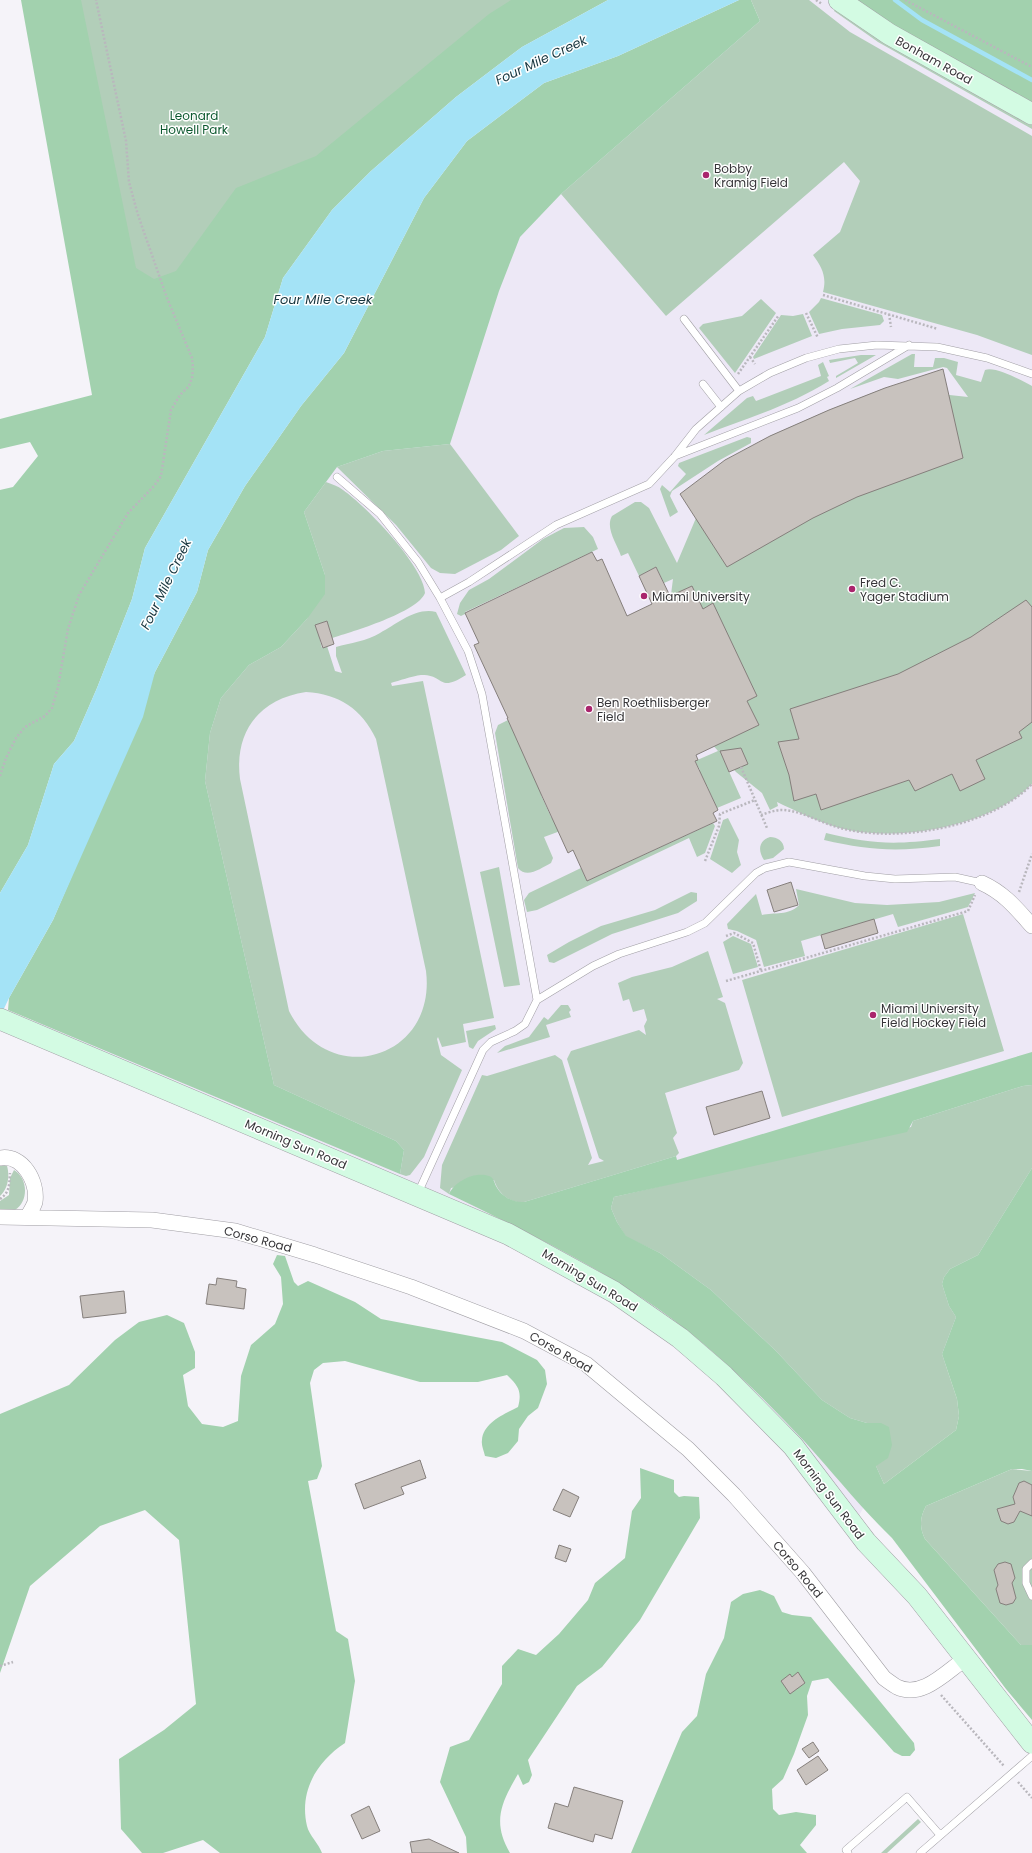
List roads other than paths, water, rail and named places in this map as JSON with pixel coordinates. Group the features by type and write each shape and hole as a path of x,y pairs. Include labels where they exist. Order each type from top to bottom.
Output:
{"main road":[{"name":"Bonham Road","path":"839,0 889,34 1032,114"},
{"name":"Morning Sun Road","path":"0,1019 508,1234 614,1292 680,1338 724,1376 793,1446 866,1542 917,1596 1032,1744"}],"street":[{"path":"982,883 997,890 1014,905 1032,926"},
{"path":"0,1158 17,1161 28,1172 33,1185 34,1202 28,1216"},
{"name":"Corso Road","path":"0,1217 28,1216 152,1220 235,1230 315,1254 411,1287 524,1331 586,1364 688,1449 734,1495 803,1573 884,1678 897,1687 912,1690 931,1684 965,1659"}],"lane":[{"path":"684,319 739,391"},
{"path":"440,598 469,582 556,525 649,484 675,456 696,429 739,391 770,373 806,358 839,349 877,345 909,345 937,347 987,358 1032,374"},
{"path":"675,456 798,408 837,388 909,345"},
{"path":"703,384 721,407"},
{"path":"337,477 380,514 418,562 440,598 468,652 482,694 538,1000"},
{"path":"417,1195 483,1050 491,1042 515,1032 525,1024 538,1000 593,966 619,954 687,932 705,923 756,874 765,868 789,862 807,864 838,872 865,876 895,879 955,877 982,883"},
{"path":"1032,1563 1026,1569 1026,1582 1032,1596"},
{"path":"920,1853 1032,1756"},
{"path":"848,1853 846,1850 907,1797 940,1835"}],"water":[{"name":"Four Mile Creek","path":"608,0 739,0 618,56 544,83 467,141 424,198 344,353 301,406 245,486 208,550 197,592 155,672 143,717 53,920 9,998 0,1017 0,893 28,845 54,764 74,741 97,688 132,599 145,548 265,337 283,278 332,210 371,171 456,97 522,47"}],"waterway":[{"path":"895,0 922,20 1032,80"}],"place":[{"name":"Bobby Kramig Field","path":"706,175"},
{"name":"Fred C. Yager Stadium","path":"852,589"},
{"name":"Miami University","path":"644,596"},
{"name":"Ben Roethlisberger Field","path":"589,709"},
{"name":"Miami University Field Hockey Field","path":"873,1015"}],"park label":[{"name":"Leonard Howell Park","path":"194,122"}]}
